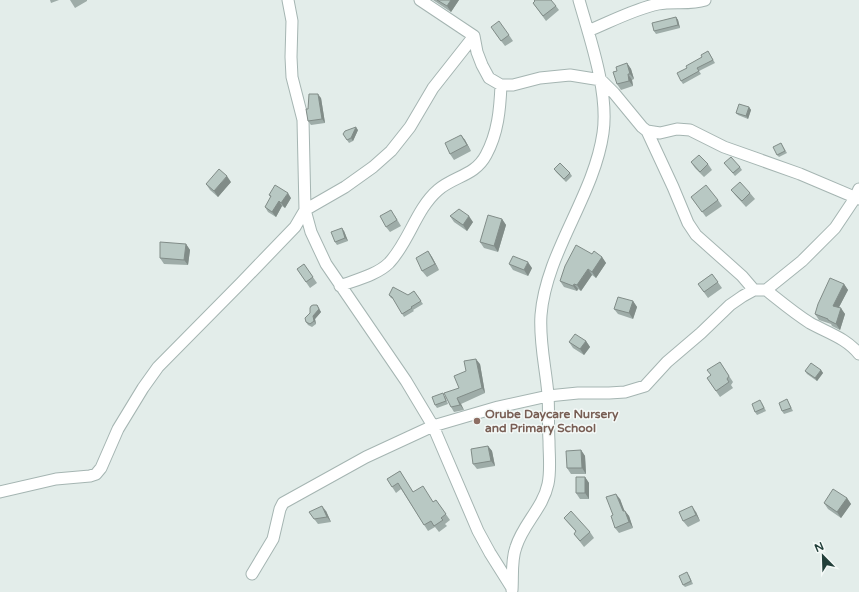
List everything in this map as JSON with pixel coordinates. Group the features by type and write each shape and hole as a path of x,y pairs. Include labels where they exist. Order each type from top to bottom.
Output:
{"street":[{"path":"288,0 292,21 292,77 303,120 305,210 311,232 326,264 406,381 433,426 478,531 512,590"},
{"path":"420,0 474,36 477,52 489,78 502,85 514,85 540,78 570,75 601,80 647,131 688,223 696,234 742,276 754,290"},
{"path":"512,590 513,558 516,547 521,535 542,501 548,485 550,472 548,396 541,333 543,297 549,274 598,158 604,131 604,108 601,80 579,0"},
{"path":"588,31 641,9 658,4 679,2 692,3 705,0"},
{"path":"0,492 56,479 90,476 96,474 101,468 118,430 143,388 158,367 294,227 305,210 345,187 373,167 391,151 410,127 433,88 474,36"},
{"path":"340,286 375,272 388,264 397,253 428,202 438,190 480,165 487,154 496,133 502,85"},
{"path":"647,131 660,133 677,129 690,130 724,147 858,195 845,215 826,238 802,261 766,290"},
{"path":"294,227 311,232"},
{"path":"252,574 273,539 280,509 283,503 366,457 433,426 498,407 548,396 578,393 625,392 644,386 667,362 702,333 730,305 754,290 766,290 810,323 840,338 852,346 859,354"}],"building":[{"path":"437,0 451,0 447,6"},
{"path":"534,0 551,0 556,6 543,16 533,3 535,1"},
{"path":"676,17 678,25 654,31 652,23"},
{"path":"499,21 509,35 501,41 491,27"},
{"path":"708,51 713,60 697,68 699,71 681,81 677,73 687,68 686,66 702,57 701,55"},
{"path":"627,63 630,74 628,74 629,81 617,84 613,72 617,71 616,67"},
{"path":"309,94 318,94 322,119 308,121 306,109 308,109"},
{"path":"739,104 749,107 746,116 736,113"},
{"path":"356,127 351,138 347,140 343,134 345,131"},
{"path":"461,135 467,145 450,154 445,143"},
{"path":"781,143 785,151 777,155 773,147"},
{"path":"699,155 708,164 700,172 691,162"},
{"path":"731,157 740,167 733,173 724,163"},
{"path":"560,163 570,173 564,179 554,169"},
{"path":"219,169 227,176 214,191 206,184"},
{"path":"740,182 750,193 742,201 731,190"},
{"path":"275,185 288,193 281,203 279,201 272,212 265,207 271,196 269,195"},
{"path":"706,185 718,200 702,212 691,197"},
{"path":"459,209 469,216 463,225 450,216"},
{"path":"391,210 397,220 386,227 380,216"},
{"path":"488,215 502,219 494,246 480,242"},
{"path":"342,228 345,238 335,242 331,232"},
{"path":"160,242 186,244 184,260 160,258"},
{"path":"576,245 592,254 594,251 602,257 592,272 588,269 577,285 574,284 573,286 560,281 565,266"},
{"path":"428,251 435,264 422,271 416,258"},
{"path":"513,256 528,262 524,270 509,264"},
{"path":"304,264 313,277 306,282 297,269"},
{"path":"712,274 718,282 704,292 698,284"},
{"path":"830,278 844,284 833,306 841,308 836,324 815,314"},
{"path":"393,287 408,295 414,291 421,301 402,314 392,297 389,295"},
{"path":"618,297 633,301 629,313 614,309"},
{"path":"313,305 317,305 319,309 313,316 314,321 310,324 306,322 305,318 310,313 310,308"},
{"path":"575,334 586,341 580,349 569,342"},
{"path":"476,359 482,388 457,398 460,405 451,407 444,393 459,388 454,376 466,371 464,361"},
{"path":"720,362 729,376 727,379 729,382 716,391 707,378 711,375 707,370"},
{"path":"811,363 821,370 815,378 805,371"},
{"path":"443,393 446,401 435,405 432,397"},
{"path":"787,399 791,408 782,411 779,403"},
{"path":"760,400 764,408 755,412 752,404"},
{"path":"488,446 491,461 473,464 471,449"},
{"path":"581,450 582,468 567,468 566,451"},
{"path":"400,471 413,492 423,486 433,502 436,500 446,514 441,518 443,520 434,526 431,521 424,525 398,483 392,487 387,479"},
{"path":"576,477 585,477 585,493 576,493"},
{"path":"833,489 847,498 837,512 824,503"},
{"path":"616,494 629,522 615,528 611,516 613,515 606,497"},
{"path":"322,506 327,517 314,519 309,512"},
{"path":"692,506 696,515 683,521 679,512"},
{"path":"571,511 590,532 580,541 574,534 576,531 564,518"},
{"path":"687,572 691,581 683,585 679,576"}],"place":[{"name":"Orube Daycare Nursery and Primary School","path":"477,421"}]}
